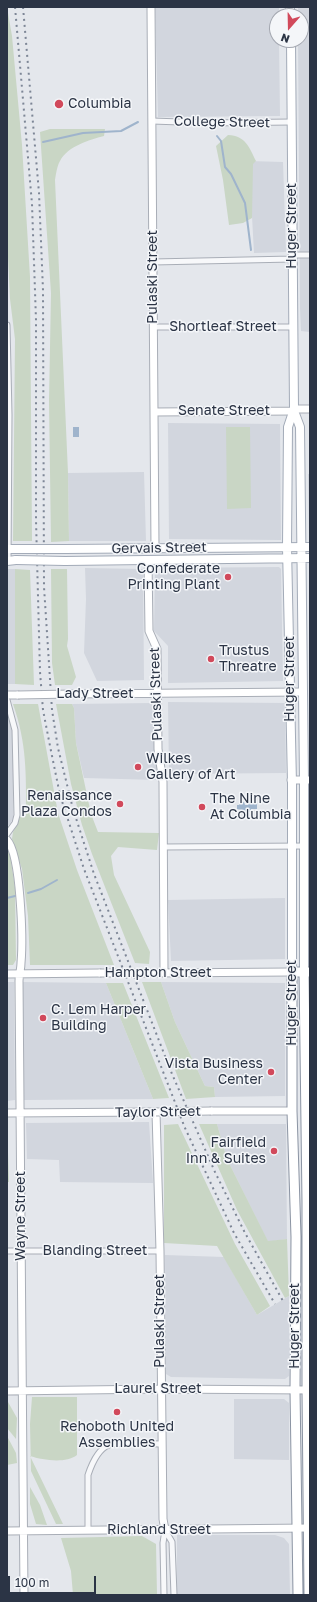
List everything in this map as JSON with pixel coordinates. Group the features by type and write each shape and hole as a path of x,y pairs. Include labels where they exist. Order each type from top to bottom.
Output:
{"highway":[{"name":"Hampton Street","path":"292,972 307,972"},
{"name":"Huger Street","path":"292,972 292,1111 296,1237 295,1390 298,1595"},
{"name":"Huger Street","path":"307,972 308,1390 310,1528 309,1595"},
{"name":"Taylor Street","path":"292,1111 308,1111"}],"main road":[{"name":"Huger Street","path":"291,48 294,410 300,427 303,692 307,780 304,846 307,972"},
{"name":"Huger Street","path":"292,972 289,692 290,638 287,547 288,427 294,410"},
{"name":"Gervais Street","path":"10,549 310,547"},
{"path":"126,560 130,556 151,553 155,548"},
{"name":"Gervais Street","path":"10,561 310,558"}],"street":[{"name":"Pulaski Street","path":"152,7 155,548"},
{"name":"College Street","path":"152,121 209,123 291,122"},
{"path":"153,262 310,255"},
{"path":"7,325 10,561"},
{"name":"Shortleaf Street","path":"153,327 293,327"},
{"name":"Senate Street","path":"154,412 310,409"},
{"name":"Pulaski Street","path":"148,560 149,631 157,649 158,749 163,782 164,973"},
{"name":"Lady Street","path":"7,695 303,692"},
{"path":"7,700 15,730 17,815 15,823 7,834"},
{"path":"291,780 307,780"},
{"name":"Wayne Street","path":"7,840 13,850 20,898 21,964 19,974 24,1595"},
{"path":"164,847 304,846"},
{"name":"Hampton Street","path":"7,974 292,972"},
{"name":"Taylor Street","path":"7,1113 292,1111"},
{"name":"Pulaski Street","path":"156,1112 160,1251 160,1389 163,1519 165,1530 163,1543 164,1595"},
{"name":"Blanding Street","path":"7,1251 160,1251"},
{"name":"Laurel Street","path":"7,1391 160,1389 308,1390"},
{"path":"88,1530 88,1475 101,1451 108,1445 162,1444"},
{"name":"Richland Street","path":"7,1531 310,1528"},
{"name":"Pulaski Street","path":"165,1530 172,1542 174,1595"}],"shaded area":[{"path":"155,7 279,7 269,8 269,48 279,48 280,116 158,117"},
{"path":"310,7 310,332 301,331 300,308 298,48 309,48 309,8 298,8"},
{"path":"249,161 283,162 286,252 254,253"},
{"path":"168,423 280,424 281,540 169,539"},
{"path":"144,472 146,541 69,541 68,473"},
{"path":"308,474 310,474 310,539 309,539"},
{"path":"279,567 281,569 283,681 168,683 168,646 154,631 155,571 160,568"},
{"path":"85,568 143,569 144,680 97,681 84,653 86,599"},
{"path":"7,569 15,569 15,684 7,684"},
{"path":"168,702 285,703 286,773 169,774"},
{"path":"152,703 158,780 84,778 76,743 74,708 72,704"},
{"path":"7,711 12,726 13,818 7,826"},
{"path":"285,898 285,959 171,961 168,900"},
{"path":"7,982 14,982 15,1100 7,1101"},
{"path":"22,982 106,983 153,1099 24,1100"},
{"path":"161,982 285,983 285,1096 215,1097 214,1087 205,1086 175,1022"},
{"path":"149,1122 153,1183 60,1182 59,1160 27,1159 26,1123"},
{"path":"217,1124 286,1124 287,1239 268,1242 227,1159"},
{"path":"165,1255 224,1257 257,1315 289,1296 289,1376 285,1379 171,1377 166,1374"},
{"path":"234,1399 284,1399 289,1403 289,1460 234,1459"},
{"path":"177,1535 275,1535 284,1538 289,1544 290,1595 177,1595"}],"green space":[{"path":"7,7 12,36 22,145 30,277 32,541 13,541 15,339 10,299 8,257"},
{"path":"50,129 105,129 104,136 79,144 68,151 58,165 55,180 68,473 69,541 51,542 49,401 51,293 40,132"},
{"path":"228,135 243,140 249,147 256,161 253,164 252,218 243,223 229,225 223,180 216,146"},
{"path":"226,427 250,427 251,508 227,509"},
{"path":"15,569 30,570 34,685 15,684"},
{"path":"51,569 67,569 67,646 76,677 72,685 55,685 52,663"},
{"path":"13,704 38,704 58,813 77,870 114,965 30,965 28,916 22,869 12,839 13,832 20,817 26,816 25,759 21,732"},
{"path":"56,704 72,704 74,708 76,743 91,814 98,832 159,833 157,850 118,847 111,856 114,875 150,952 149,964 135,963 92,854 82,825 71,784"},
{"path":"7,848 10,854 15,888 16,960 13,965 7,965"},
{"path":"142,982 161,982 175,1022 205,1086 214,1087 215,1097 186,1099"},
{"path":"106,983 123,983 169,1098 153,1099"},
{"path":"7,1123 9,1182 7,1182"},
{"path":"178,1124 235,1244 270,1306 257,1315 217,1246 164,1243 164,1125"},
{"path":"199,1124 217,1124 227,1159 268,1241 287,1239 289,1296 285,1298 237,1210"},
{"path":"32,1397 77,1397 77,1455 66,1460 47,1460 31,1456 30,1424"},
{"path":"7,1402 17,1418 16,1439 7,1428"},
{"path":"7,1436 16,1453 17,1463 7,1465"},
{"path":"31,1457 63,1524 56,1524 31,1471"},
{"path":"30,1487 40,1505 47,1525 36,1524 30,1504"},
{"path":"142,1536 156,1544 157,1595 73,1595 71,1571 61,1538"}],"water":[{"path":"73,427 79,427 79,437 73,437"},
{"path":"240,802 244,802 245,805 248,805 248,803 257,804 257,809 251,809 251,812 242,812 242,810 237,809 237,805 239,805"}],"waterway":[{"path":"43,142 83,133 121,131 138,122"},
{"path":"217,136 221,141 225,167 231,174 245,203 251,250"},
{"path":"28,893 41,889 57,880"},
{"path":"7,898 15,896"}],"railway":[{"path":"15,7 32,204 36,320 36,520 40,672 43,710 51,751 60,795 84,869 185,1128 234,1233 275,1304"},
{"path":"23,7 39,193 43,290 44,587 52,710 58,748 73,809 94,874 172,1074 215,1172 245,1233 283,1301"}],"place":[{"name":"Columbia","path":"59,104"},
{"name":"Confederate Printing Plant","path":"228,577"},
{"name":"Trustus Threatre","path":"211,659"},
{"name":"Wilkes Gallery of Art","path":"138,767"},
{"name":"Renaissance Plaza Condos","path":"120,804"},
{"name":"The Nine At Columbia","path":"202,807"},
{"name":"C. Lem Harper Building","path":"43,1018"},
{"name":"Vista Business Center","path":"271,1072"},
{"name":"Fairfield Inn & Suites","path":"274,1151"},
{"name":"Rehoboth United Assemblies","path":"117,1412"}]}
